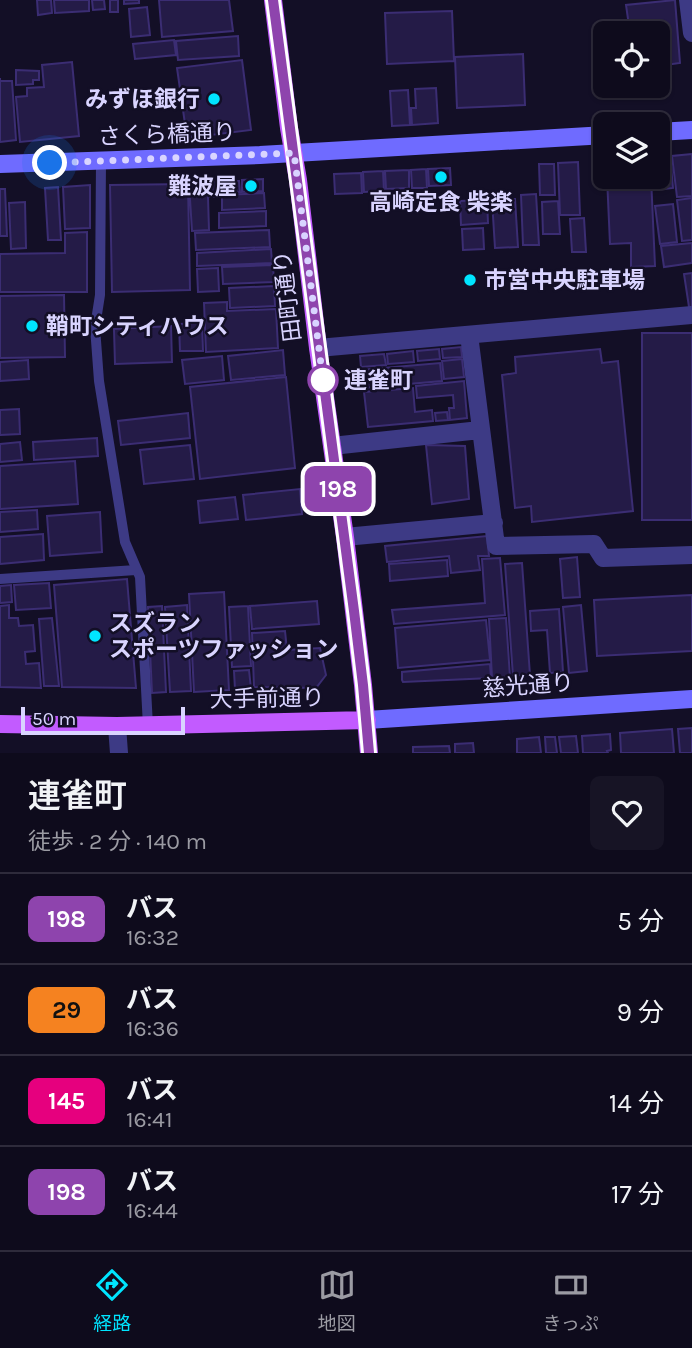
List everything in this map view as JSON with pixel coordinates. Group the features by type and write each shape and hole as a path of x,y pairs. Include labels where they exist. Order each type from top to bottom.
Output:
{"main road":[{"name":"田町通り","path":"273,0 345,537 369,753"},
{"name":"大手前通り","path":"0,724 148,726 367,720"}],"street":[{"path":"688,0 692,33"},
{"path":"670,131 692,130"},
{"name":"さくら橋通り","path":"0,164 294,153 593,136"},
{"path":"318,348 692,315"},
{"path":"469,335 496,546 594,544 603,558 692,555"},
{"path":"332,446 480,430"},
{"path":"345,537 494,523"},
{"name":"慈光通り","path":"367,720 692,698"},
{"path":"117,726 119,753"}],"lane":[{"path":"100,161 100,295 95,327 99,381 125,542 140,577 148,726"},
{"path":"0,579 136,569"}],"building":[{"path":"37,0 51,0 52,13 38,15"},
{"path":"54,0 89,0 89,11 55,13"},
{"path":"92,0 104,0 105,9 93,10"},
{"path":"110,0 118,0 118,12 110,12"},
{"path":"124,0 139,0 139,3 124,4"},
{"path":"159,0 229,0 233,31 162,37"},
{"path":"675,0 680,63 670,64 670,21 628,21 626,5"},
{"path":"147,7 150,35 131,37 129,9"},
{"path":"452,11 454,61 387,64 385,13"},
{"path":"238,36 239,56 178,60 176,41"},
{"path":"174,40 176,55 135,59 133,44"},
{"path":"523,54 525,105 457,108 455,57"},
{"name":"みずほ銀行","path":"242,60 251,130 187,138 177,68"},
{"path":"72,62 79,136 20,142 16,97 27,96 27,88 44,87 42,65"},
{"path":"16,70 39,71 39,80 33,80 33,84 16,85"},
{"path":"0,81 12,81 16,140 0,142"},
{"path":"436,88 438,123 412,125 411,108 416,108 415,89"},
{"path":"408,90 410,125 392,126 390,91"},
{"path":"692,154 692,196 677,197 672,156"},
{"path":"670,155 673,188 670,188"},
{"path":"578,162 580,215 560,215 558,163"},
{"path":"539,164 554,164 555,195 540,195"},
{"path":"450,168 451,185 429,186 428,169"},
{"path":"426,169 427,188 412,188 411,170"},
{"path":"409,170 409,188 386,189 385,171"},
{"path":"383,171 384,191 364,192 363,172"},
{"path":"361,173 362,193 335,194 334,174"},
{"path":"263,179 263,191 242,192 242,180"},
{"path":"218,181 219,196 208,197 209,230 192,231 189,183"},
{"path":"221,181 239,181 240,192 221,193"},
{"path":"188,184 190,290 112,292 110,185"},
{"path":"90,185 90,228 65,229 63,187"},
{"path":"58,187 61,240 48,240 45,188"},
{"path":"0,189 5,189 7,236 0,236"},
{"path":"608,189 652,189 655,266 631,267 631,243 610,244"},
{"path":"264,193 265,208 222,210 222,195"},
{"path":"536,194 539,245 523,245 521,195"},
{"path":"692,198 692,240 682,241 677,200"},
{"path":"515,199 518,247 495,248 492,200"},
{"path":"487,200 488,223 461,225 460,201"},
{"path":"558,201 560,234 543,234 542,202"},
{"path":"25,202 26,248 11,249 9,203"},
{"path":"673,204 677,242 660,244 655,206"},
{"path":"266,211 266,226 219,228 219,213"},
{"path":"584,218 586,252 572,252 570,219"},
{"path":"483,228 484,249 463,250 462,229"},
{"path":"269,230 270,247 196,250 195,233"},
{"path":"87,232 87,292 0,292 0,254 65,253 65,233"},
{"path":"692,243 692,263 664,267 661,246"},
{"path":"271,249 272,263 197,266 197,253"},
{"path":"273,265 274,282 223,284 222,267"},
{"path":"218,268 219,291 198,292 197,269"},
{"path":"692,273 692,307 689,307 684,274"},
{"path":"274,286 275,306 230,308 229,288"},
{"name":"鞘町シティハウス","path":"64,295 65,357 0,358 0,296"},
{"path":"227,302 227,311 276,309 278,348 206,352 204,303"},
{"path":"202,323 203,351 180,351 179,324"},
{"path":"171,326 172,362 115,364 114,329"},
{"path":"642,333 692,333 692,520 642,520"},
{"path":"461,347 462,357 443,358 442,349"},
{"path":"439,349 440,359 418,361 417,351"},
{"path":"600,349 602,363 618,361 633,511 532,522 531,506 515,508 502,375 516,373 515,357"},
{"path":"283,350 285,375 231,380 228,356"},
{"path":"413,351 414,362 388,364 387,354"},
{"path":"384,354 386,365 361,367 360,356"},
{"path":"222,356 224,380 185,384 182,360"},
{"path":"462,359 464,377 444,379 442,361"},
{"path":"28,360 29,379 0,381 0,362"},
{"path":"440,363 442,381 363,388 361,370"},
{"path":"286,377 295,468 200,479 190,387"},
{"path":"464,381 467,418 450,420 449,408 454,408 453,395 417,398 416,386"},
{"path":"413,388 415,412 432,410 433,421 368,427 364,392"},
{"path":"19,409 20,434 0,435 0,410"},
{"path":"447,412 448,420 436,421 435,413"},
{"path":"188,413 190,438 121,445 118,421"},
{"path":"97,438 98,456 34,460 33,442"},
{"path":"20,442 22,460 0,462 0,444"},
{"path":"190,445 194,479 144,484 140,450"},
{"path":"426,445 465,446 469,499 432,504"},
{"path":"75,461 78,504 0,509 0,466"},
{"path":"300,489 302,514 246,520 243,495"},
{"path":"235,497 238,519 200,523 198,501"},
{"path":"37,510 38,529 0,532 0,512"},
{"path":"100,512 102,552 50,556 47,516"},
{"path":"43,534 44,560 0,564 0,537"},
{"path":"487,536 489,556 478,556 480,570 451,573 449,556 387,562 385,546"},
{"path":"577,557 580,597 563,598 560,559"},
{"path":"500,558 505,615 394,624 392,610 485,603 482,559"},
{"path":"447,560 448,576 390,581 389,564"},
{"path":"522,563 530,675 513,676 505,564"},
{"name":"スズラン スポーツファッション","path":"127,579 136,688 62,687 54,585"},
{"path":"49,583 51,608 16,610 14,585"},
{"path":"11,585 12,602 0,603 0,586"},
{"path":"224,592 229,690 194,692 189,594"},
{"path":"692,595 692,651 597,656 594,600"},
{"path":"317,601 319,624 252,629 250,606"},
{"path":"9,605 9,618 18,618 19,626 33,625 35,651 25,652 26,664 39,663 41,688 0,687 0,606"},
{"path":"187,605 191,691 170,692 165,607"},
{"path":"581,605 587,671 569,673 563,607"},
{"path":"162,606 166,692 152,693 148,607"},
{"path":"248,606 251,666 232,667 229,607"},
{"path":"559,609 563,672 550,673 547,630 531,631 530,611"},
{"path":"52,618 59,686 44,686 39,619"},
{"path":"506,618 510,677 492,678 489,619"},
{"path":"486,620 490,660 398,668 395,628"},
{"path":"285,631 287,650 320,648 326,675 316,688 254,687 252,633"},
{"path":"490,664 491,678 402,680 402,672"},
{"path":"249,670 251,689 235,689 234,671"},
{"path":"692,728 692,753 680,753 678,729"},
{"path":"672,729 674,753 621,753 620,733"},
{"path":"610,734 611,750 607,751 608,753 583,753 582,736"},
{"path":"576,736 578,753 561,753 559,737"},
{"path":"539,737 541,753 517,753 517,739"},
{"path":"545,737 555,737 557,753 546,753"},
{"path":"473,743 474,753 455,753 455,744"},
{"path":"449,746 450,753 413,753 413,747"}],"bus line":[{"name":"198","path":"273,0 345,537 369,753"}],"place":[{"name":"みずほ銀行","path":"214,99"},
{"name":"高崎定食 柴楽","path":"441,177"},
{"name":"難波屋","path":"251,186"},
{"name":"市営中央駐車場","path":"470,280"},
{"name":"鞘町シティハウス","path":"32,326"},
{"name":"連雀町","path":"323,380"},
{"name":"スズラン スポーツファッション","path":"95,636"}],"route":[{"path":"50,163 294,153 323,380"}]}
